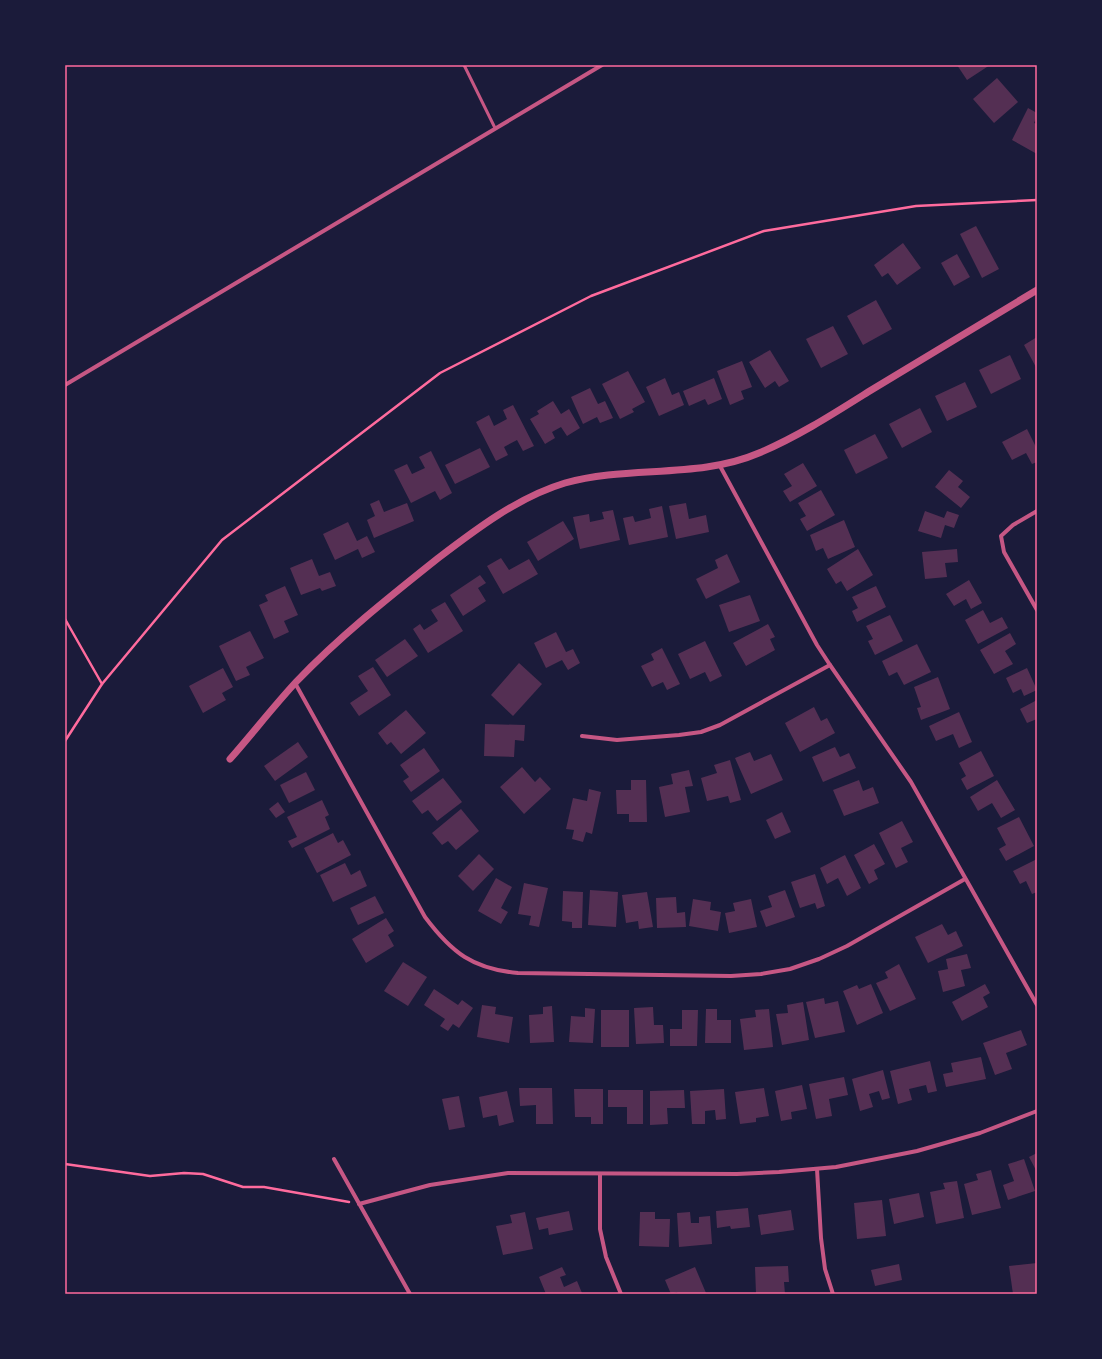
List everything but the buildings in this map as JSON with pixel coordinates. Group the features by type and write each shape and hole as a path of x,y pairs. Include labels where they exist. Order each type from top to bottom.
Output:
{"street":[{"path":"65,386 602,65"},
{"path":"230,759 295,683 365,616 497,515 534,496 564,484 586,478 610,474 720,466 758,454 812,426 1037,290"},
{"path":"720,466 818,645 830,665 907,777 1037,1005"},
{"path":"1037,511 1012,525 1002,536 1004,552 1037,610"},
{"path":"582,736 617,740 701,732 720,725 830,665"},
{"path":"295,683 425,917 450,947 481,966 498,972 731,976 761,974 790,969 819,959 847,946 965,879"},
{"path":"359,1204 430,1186 508,1173 737,1174 842,1166 917,1151 980,1133 1037,1111"},
{"path":"334,1159 410,1294"},
{"path":"817,1169 821,1238 825,1269 833,1294"},
{"path":"600,1174 600,1229 606,1257 621,1294"}],"lane":[{"path":"464,65 495,128"}],"path":[{"path":"65,741 102,684 222,540 440,373 591,296 764,231 916,206 1037,200"},
{"path":"65,619 102,684"},
{"path":"65,1164 150,1176 184,1173 203,1174 242,1187 264,1187 359,1204"}]}
